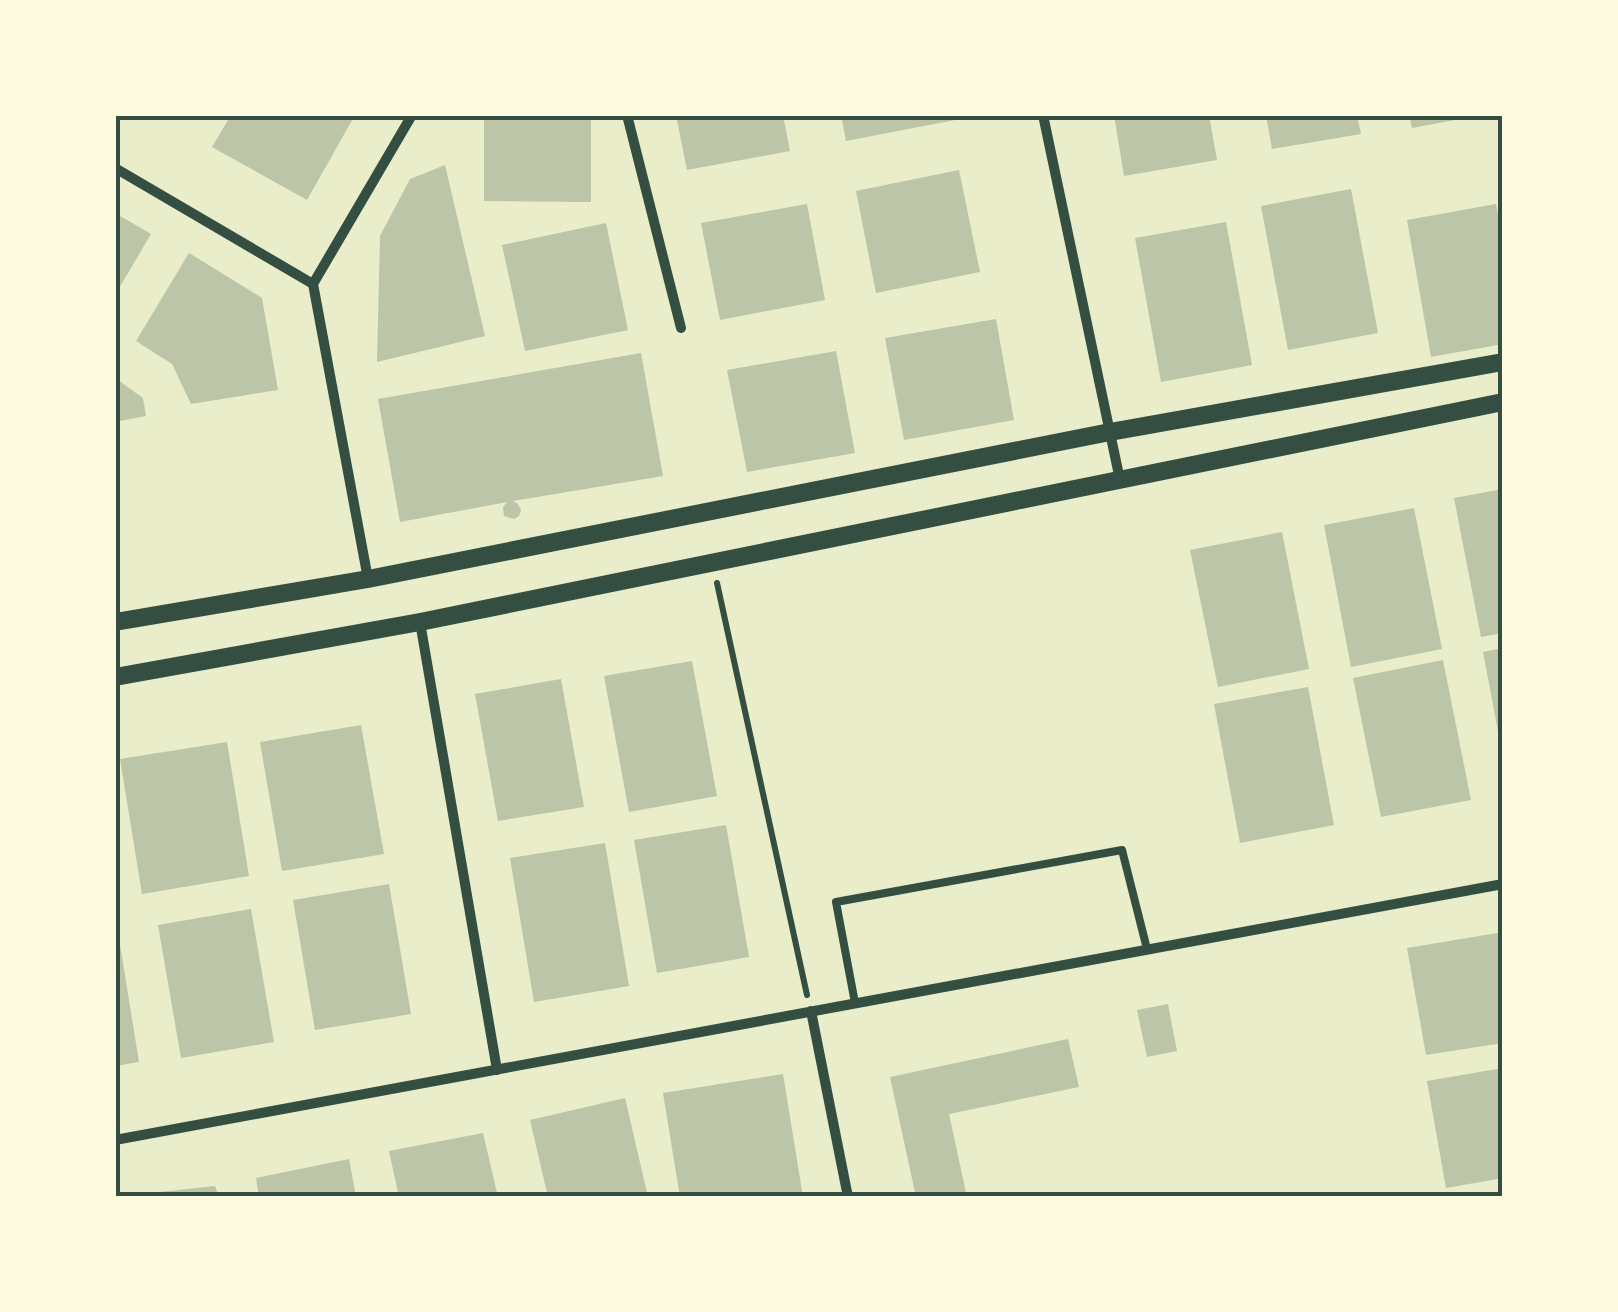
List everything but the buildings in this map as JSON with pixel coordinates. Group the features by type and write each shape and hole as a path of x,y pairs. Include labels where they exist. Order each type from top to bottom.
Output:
{"street":[{"path":"368,579 313,284 412,115"},
{"path":"627,115 681,328"},
{"path":"1043,115 1120,480"},
{"path":"115,168 313,284"},
{"path":"115,622 368,579 1110,432 1503,362"},
{"path":"115,676 420,622 1503,402"},
{"path":"420,622 497,1070"},
{"path":"115,1140 1503,884"},
{"path":"811,1011 848,1197"}],"lane":[{"path":"856,1003 836,902 1122,850 1147,950"}],"path":[{"path":"713,563 811,1011"}]}
